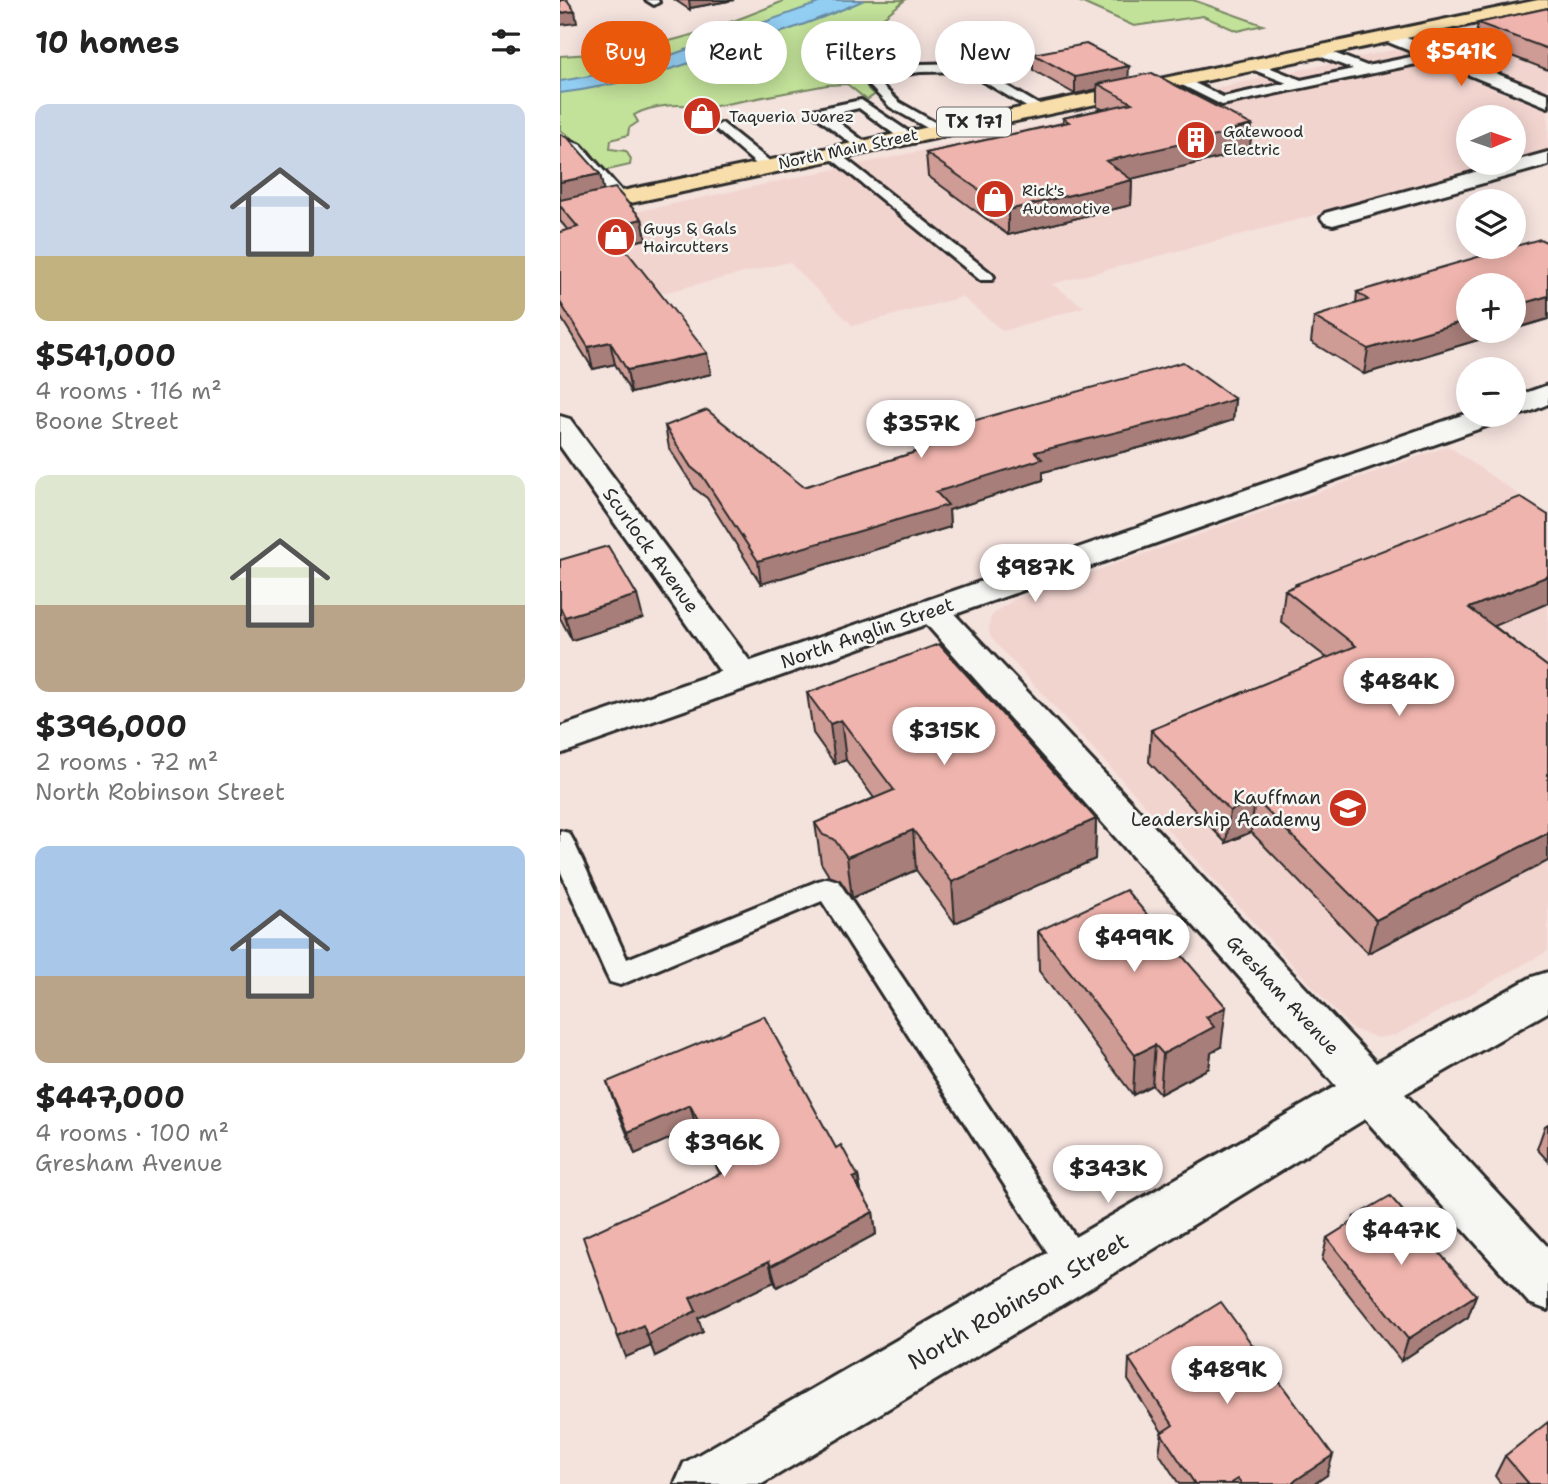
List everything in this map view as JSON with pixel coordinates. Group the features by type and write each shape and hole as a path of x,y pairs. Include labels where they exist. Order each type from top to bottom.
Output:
{"main road":[{"name":"North Main Street","path":"560,211 1548,3"}],"street":[{"path":"1389,36 1548,101"},
{"path":"1333,218 1548,158"},
{"path":"1526,402 1548,394"},
{"name":"Scurlock Avenue","path":"560,425 743,676"},
{"name":"North Anglin Street","path":"560,741 1457,427"},
{"name":"Gresham Avenue","path":"933,611 1548,1285"},
{"name":"North Robinson Street","path":"705,1484 1076,1267 1371,1090 1548,990"}],"lane":[{"path":"1318,51 1366,70"},
{"path":"1178,80 1222,101 1435,56"},
{"path":"1253,65 1299,84"},
{"path":"938,130 916,114 887,102 872,82 875,75 920,68 968,66 1040,109"},
{"path":"863,146 818,113 861,104 907,136"},
{"path":"722,127 767,166"},
{"path":"560,141 576,148 620,198"},
{"path":"832,152 986,277"},
{"path":"560,840 620,974 828,888 1076,1267"}],"shaded area":[{"path":"1548,17 1548,92 1429,44 1436,41"},
{"path":"1393,50 1548,111 1548,154 1526,160 1526,105 1456,105 1456,175 1468,175 1052,284 1084,307 1003,331 962,297 853,326 789,262 560,318 560,228"},
{"name":"Kauffman Leadership Academy","path":"1448,446 1548,515 1548,951 1396,1035 1377,1038 1351,1028 999,647 990,636 989,627 991,617 996,611 1014,600"}],"green space":[{"path":"786,0 905,0 879,21 801,21 801,84 847,84 827,85 705,108 678,105 642,111 634,115 638,122 629,128 628,135 611,140 610,149 626,151 631,159 630,165 604,171 589,150 560,130 560,56 581,55 581,84 671,84 671,40 685,36 685,84 787,84 787,21 733,21"},
{"path":"1076,0 1193,0 1263,25 1237,31 1203,16 1134,26"},
{"path":"847,84 866,84 874,95 867,100"}],"water":[{"path":"827,0 864,0 812,21 801,21 801,25 787,30 787,21 767,21"},
{"path":"685,50 685,65 671,69 671,55"},
{"path":"581,78 581,84 613,84 560,93 560,81"}],"building":[{"path":"560,0 567,0 575,11 560,13"},
{"path":"1548,8 1548,49 1478,23"},
{"path":"1086,44 1129,66 1075,77 1035,54"},
{"path":"1152,73 1252,125 1225,131 1229,133 1106,161 1132,180 1008,210 926,153 1069,122 1063,118 1132,103 1098,84"},
{"path":"560,134 569,139 600,174 560,182"},
{"path":"615,188 642,219 604,228 629,254 707,353 627,370 610,342 588,347 560,302 560,232 578,227 560,206 560,200"},
{"path":"1540,239 1548,243 1548,296 1526,302 1526,273 1456,273 1456,323 1368,349 1314,317 1368,300 1357,292 1471,259 1526,259 1526,243"},
{"path":"1183,362 1235,399 1179,417 1035,452 1042,459 936,492 948,505 758,561 703,477 691,467 665,426 707,410 804,487 948,442 937,431"},
{"path":"1520,497 1548,515 1548,576 1469,608 1548,667 1548,833 1376,920 1255,799 1230,811 1151,730 1356,646 1285,590"},
{"path":"608,546 637,595 565,617 560,607 560,560"},
{"path":"939,644 1096,819 952,882 913,830 847,857 834,839 823,835 815,823 894,790 841,720 830,724 807,693"},
{"path":"1126,890 1226,1007 1206,1017 1214,1027 1163,1054 1155,1045 1135,1055 1038,931"},
{"path":"764,1016 836,1148 841,1145 858,1176 853,1178 873,1212 771,1266 769,1261 690,1298 696,1311 647,1335 643,1325 618,1337 583,1237 724,1172 690,1105 628,1132 607,1082"},
{"path":"1390,1196 1476,1295 1408,1339 1327,1238 1357,1219 1354,1217"},
{"path":"1221,1302 1333,1455 1290,1484 1242,1484 1238,1479 1230,1484 1195,1484 1161,1433 1173,1425 1129,1359"},
{"path":"1548,1422 1548,1484 1529,1484 1505,1456"}],"place":[{"name":"Taqueria Juarez","path":"702,116"},
{"name":"Gatewood Electric","path":"1196,140"},
{"name":"Rick's Automotive","path":"995,199"},
{"name":"Guys & Gals Haircutters","path":"616,237"},
{"name":"Kauffman Leadership Academy","path":"1348,808"}]}
